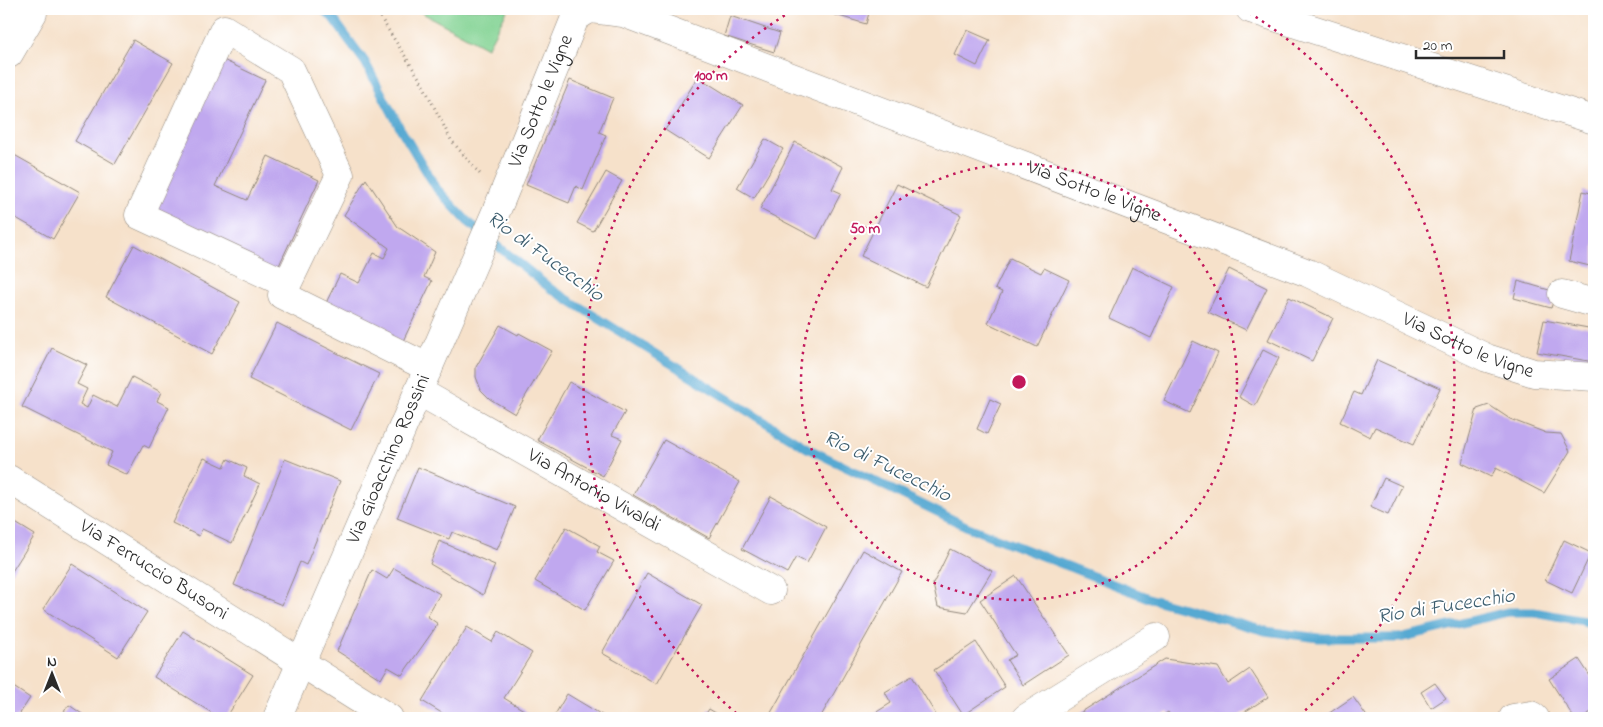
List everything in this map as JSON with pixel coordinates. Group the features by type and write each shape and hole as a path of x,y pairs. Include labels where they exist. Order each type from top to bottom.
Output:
{"street":[{"path":"9,54 33,13 25,9"},
{"name":"Via Sotto le Vigne","path":"496,211 575,18 590,9 623,13 1308,272 1487,358 1534,373 1594,377"},
{"path":"1250,9 1594,120"},
{"path":"224,29 291,70 340,175 287,284 139,216 224,29"},
{"name":"Via Gioacchino Rossini","path":"277,718 299,663 496,211"},
{"name":"Via Antonio Vivaldi","path":"287,284 282,295 424,379 770,591"},
{"path":"1562,294 1594,303"},
{"name":"Via Ferruccio Busoni","path":"9,479 388,718"},
{"path":"1026,718 1156,637"}],"path":[{"path":"375,9 421,81 451,140 496,211"}],"green space":[{"path":"415,9 508,9 487,48"}],"building":[{"path":"815,9 870,9 866,24"},
{"path":"730,16 780,33 774,52 724,36"},
{"path":"967,30 990,40 977,66 955,55"},
{"path":"133,40 173,63 115,164 75,141"},
{"path":"217,57 265,80 215,186 247,200 268,156 319,180 275,274 144,213"},
{"path":"698,77 743,105 709,158 665,130"},
{"path":"570,80 613,98 599,132 606,135 583,190 576,186 569,203 526,185"},
{"path":"765,139 783,149 754,198 737,188"},
{"path":"795,142 843,167 832,189 841,193 817,239 760,209"},
{"path":"9,152 80,192 53,239 9,214"},
{"path":"606,172 622,181 593,231 577,223"},
{"path":"366,179 398,227 435,252 424,277 432,281 402,343 325,305 340,274 359,283 374,253 384,258 389,248 344,215"},
{"path":"897,184 961,215 926,287 861,256"},
{"path":"1583,191 1594,194 1594,267 1569,261"},
{"path":"134,245 240,302 212,354 106,297"},
{"path":"1010,258 1041,273 1044,268 1069,280 1037,347 988,323 1002,292 995,289"},
{"path":"1132,267 1174,287 1151,338 1109,318"},
{"path":"1229,269 1267,288 1246,330 1208,312"},
{"path":"1518,281 1556,292 1551,308 1514,298"},
{"path":"1289,297 1333,318 1312,361 1268,340"},
{"path":"1544,320 1594,329 1594,362 1537,352"},
{"path":"277,323 379,374 351,430 249,379"},
{"path":"500,325 552,351 515,414 490,399 481,390 476,377 476,367"},
{"path":"1193,341 1218,353 1190,413 1164,401"},
{"path":"52,348 87,365 77,384 87,389 80,404 87,408 93,395 117,407 132,377 161,392 157,401 169,407 149,448 143,445 127,475 106,465 112,452 22,407"},
{"path":"1263,350 1279,358 1255,406 1239,397"},
{"path":"1377,360 1440,388 1414,444 1375,427 1370,437 1340,422 1354,392 1361,395"},
{"path":"569,382 625,412 612,435 622,439 603,476 537,440"},
{"path":"990,399 1001,404 987,434 977,429"},
{"path":"1489,405 1510,419 1546,433 1561,434 1570,451 1544,493 1496,468 1491,477 1462,463 1477,409"},
{"path":"664,440 740,482 709,538 633,495"},
{"path":"204,458 224,467 228,459 247,468 244,476 260,484 232,543 202,529 199,536 172,523"},
{"path":"285,459 340,481 306,565 300,562 282,605 234,585"},
{"path":"418,467 515,507 497,550 452,532 449,539 397,518"},
{"path":"1384,478 1402,486 1388,515 1370,507"},
{"path":"771,496 826,527 807,563 796,557 787,573 742,549"},
{"path":"9,519 35,535 9,576"},
{"path":"566,527 600,546 597,552 614,561 585,610 535,581"},
{"path":"1564,540 1591,553 1572,593 1545,580"},
{"path":"439,541 495,565 483,595 430,564"},
{"path":"950,549 992,571 967,612 938,607 933,584"},
{"path":"863,550 902,572 820,718 768,718"},
{"path":"72,564 147,612 118,657 43,609"},
{"path":"394,568 440,594 427,616 438,624 402,675 388,667 381,679 337,651 372,570 387,579"},
{"path":"647,573 702,605 657,684 602,653"},
{"path":"1016,576 1069,655 1023,685 1007,660 1016,655 980,600"},
{"path":"467,627 492,642 498,632 532,653 504,698 537,718 450,718 422,701"},
{"path":"183,631 253,675 226,718 220,718 154,677"},
{"path":"976,642 1005,687 963,715 934,670"},
{"path":"1165,659 1218,667 1228,684 1250,669 1268,697 1235,718 1172,718 1168,712 1159,718 1072,718"},
{"path":"1579,659 1594,682 1594,710 1582,718 1574,718 1549,679"},
{"path":"912,676 938,718 878,718 875,713 891,703 885,692"},
{"path":"1435,683 1446,698 1431,708 1421,692"},
{"path":"9,684 30,698 17,718 9,718"},
{"path":"567,694 607,718 553,718"},
{"path":"1353,697 1368,718 1322,718"},
{"path":"69,705 88,718 59,718"},
{"path":"709,709 724,718 703,718"}],"waterway":[{"name":"Rio di Fucecchio","path":"322,9 332,17 365,62 400,128 437,189 467,221 551,289 807,448 968,527 1151,599 1265,631 1319,638 1399,638 1507,612 1534,612 1584,621 1594,625"}]}
